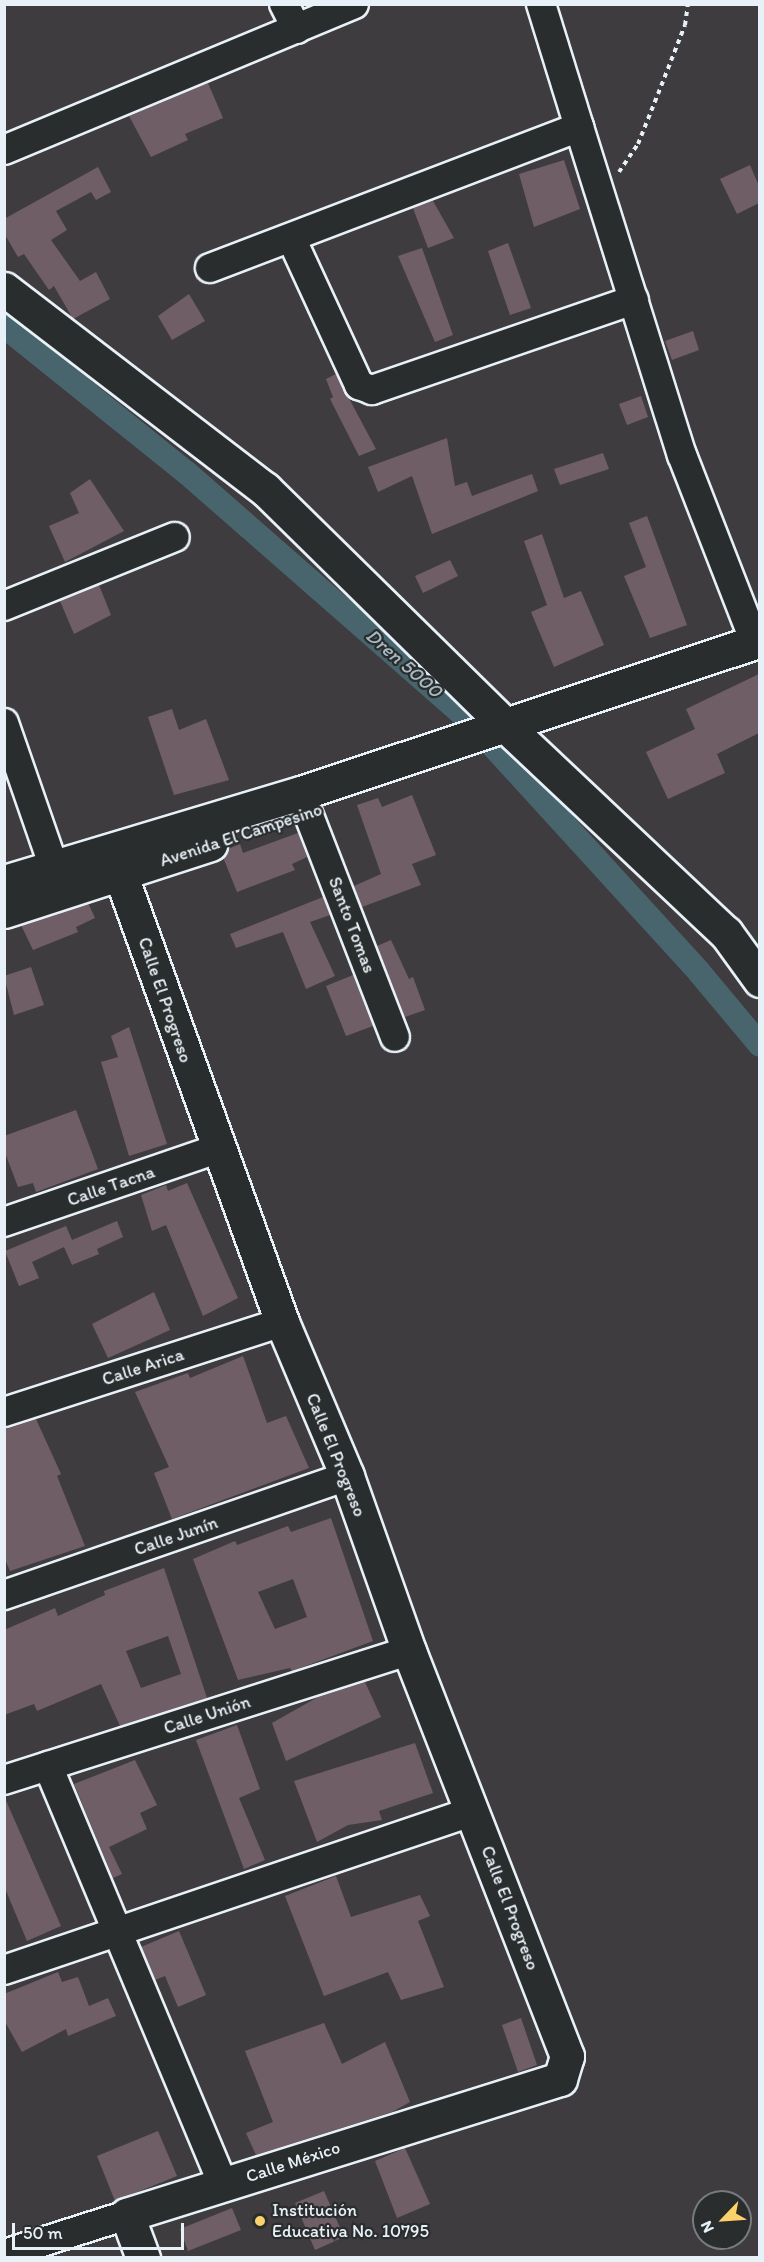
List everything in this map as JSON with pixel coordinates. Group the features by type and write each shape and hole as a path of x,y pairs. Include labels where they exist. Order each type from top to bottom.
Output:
{"street":[{"path":"4,150 290,17 354,4"},
{"path":"541,4 682,455 757,641"},
{"path":"210,268 292,240 579,127"},
{"path":"292,240 359,385 372,390 634,300"},
{"path":"4,289 265,489 503,727 726,933 759,980"},
{"path":"4,606 175,537"},
{"name":"Avenida El Campesino","path":"4,911 116,862 757,641"},
{"path":"4,723 54,867"},
{"name":"Avenida El Campesino","path":"4,882 54,867 116,862 309,813 434,773 465,740"},
{"name":"Santo Tomas","path":"309,813 395,1037"},
{"name":"Calle El Progreso","path":"116,862 217,1149 282,1322 347,1476 409,1651 567,2056"},
{"name":"Calle Tacna","path":"4,1222 217,1149"},
{"name":"Calle Arica","path":"4,1412 282,1322"},
{"name":"Calle Junín","path":"4,1595 347,1476"},
{"name":"Calle Unión","path":"4,1780 409,1651"},
{"path":"48,1766 120,1933 223,2185"},
{"path":"4,1970 120,1933 472,1812"},
{"name":"Calle México","path":"4,2254 560,2079 567,2056"},
{"path":"128,2215 143,2258"}],"path":[{"path":"601,200 638,144 685,25 688,4"}],"building":[{"path":"208,83 223,118 185,134 188,140 151,157 129,116"},
{"path":"564,160 580,209 534,227 519,174"},
{"path":"750,165 759,186 759,203 737,214 720,179"},
{"path":"98,167 111,192 96,200 91,192 56,211 67,230 51,240 80,281 96,272 110,299 73,319 54,286 49,290 24,254 18,257 4,233 4,219"},
{"path":"433,201 454,238 428,248 413,208"},
{"path":"508,243 531,308 510,315 488,251"},
{"path":"422,248 453,335 435,342 398,256"},
{"path":"189,294 205,321 172,340 158,316"},
{"path":"693,331 699,350 672,360 665,341"},
{"path":"336,374 376,449 359,456 330,399 333,397 326,379"},
{"path":"641,396 648,417 627,425 619,404"},
{"path":"447,438 455,486 467,482 472,496 532,474 538,491 432,534 412,476 378,492 368,467"},
{"path":"603,453 609,469 560,485 554,469"},
{"path":"90,479 124,531 65,562 49,526 79,513 70,493"},
{"path":"647,516 687,625 650,638 624,576 646,567 629,523"},
{"path":"542,534 564,598 581,591 604,645 554,667 531,612 547,605 524,541"},
{"path":"450,560 458,576 423,593 415,576"},
{"path":"99,585 111,615 74,634 60,601"},
{"path":"759,674 759,733 717,754 725,773 668,799 646,752 695,729 686,709"},
{"path":"172,709 179,730 206,719 229,780 174,795 148,717"},
{"path":"412,795 436,855 412,864 421,885 362,907 354,886 381,874 357,805 378,798 382,807"},
{"path":"298,833 307,857 292,864 295,870 237,892 223,857 228,849 240,844 243,853"},
{"path":"323,897 330,915 310,922 335,976 306,989 283,932 236,948 230,934"},
{"path":"88,903 95,918 76,927 78,932 33,950 21,925"},
{"path":"391,940 409,979 413,977 425,1010 405,1017 377,946"},
{"path":"31,967 44,1005 14,1015 4,976"},
{"path":"353,975 373,1026 346,1036 326,986"},
{"path":"129,1027 167,1144 129,1156 101,1062 118,1057 111,1036"},
{"path":"76,1110 98,1169 36,1192 33,1183 18,1187 4,1150 4,1136"},
{"path":"187,1183 238,1298 203,1316 166,1225 152,1231 141,1195 166,1185 168,1191"},
{"path":"117,1221 123,1237 97,1249 99,1254 72,1265 64,1247 32,1262 39,1278 19,1286 5,1251 66,1226 72,1240"},
{"path":"154,1292 170,1330 108,1358 92,1324"},
{"path":"243,1356 267,1423 286,1416 309,1468 172,1519 154,1473 169,1467 135,1392 188,1373 190,1378"},
{"path":"36,1419 61,1474 57,1476 85,1546 10,1571 4,1557 4,1430"},
{"path":"331,1518 373,1641 292,1671 290,1668 238,1680 193,1559 235,1541 237,1545 288,1526 291,1532","holes":["293,1579 307,1617 275,1629 258,1592"]},
{"path":"164,1568 207,1698 120,1726 101,1684 37,1711 34,1704 4,1715 4,1630 55,1608 58,1616 105,1595 104,1591","holes":["168,1636 181,1674 141,1688 126,1651"]},
{"path":"365,1682 381,1717 286,1761 272,1723 318,1697"},
{"path":"237,1725 260,1789 239,1798 265,1860 244,1869 196,1740"},
{"path":"415,1743 433,1793 379,1811 382,1820 348,1825 317,1842 294,1781"},
{"path":"135,1760 157,1805 140,1813 147,1829 109,1847 122,1874 113,1878 74,1784"},
{"path":"4,1796 61,1926 27,1941 4,1886"},
{"path":"336,1876 351,1917 420,1895 430,1916 418,1921 444,1987 401,2000 388,1972 324,1996 285,1896"},
{"path":"179,1931 206,1995 178,2007 165,1976 155,1980 141,1947"},
{"path":"58,1972 62,1982 78,1977 89,2006 108,1998 116,2016 68,2036 66,2029 22,2052 4,2020 4,1994"},
{"path":"521,2018 537,2065 518,2072 502,2025"},
{"path":"324,2023 342,2064 385,2042 410,2102 392,2112 256,2155 246,2133 273,2122 245,2051"},
{"path":"158,2131 177,2176 115,2201 97,2156"},
{"path":"405,2148 430,2204 397,2218 375,2161"},
{"path":"324,2191 344,2237 315,2250 295,2203"},
{"path":"232,2208 241,2230 188,2251 180,2229"}],"waterway":[{"name":"Dren 5000","path":"4,326 187,473 471,722 699,972 760,1045"}],"place":[{"name":"Institución Educativa No. 10795","path":"260,2221"}]}
